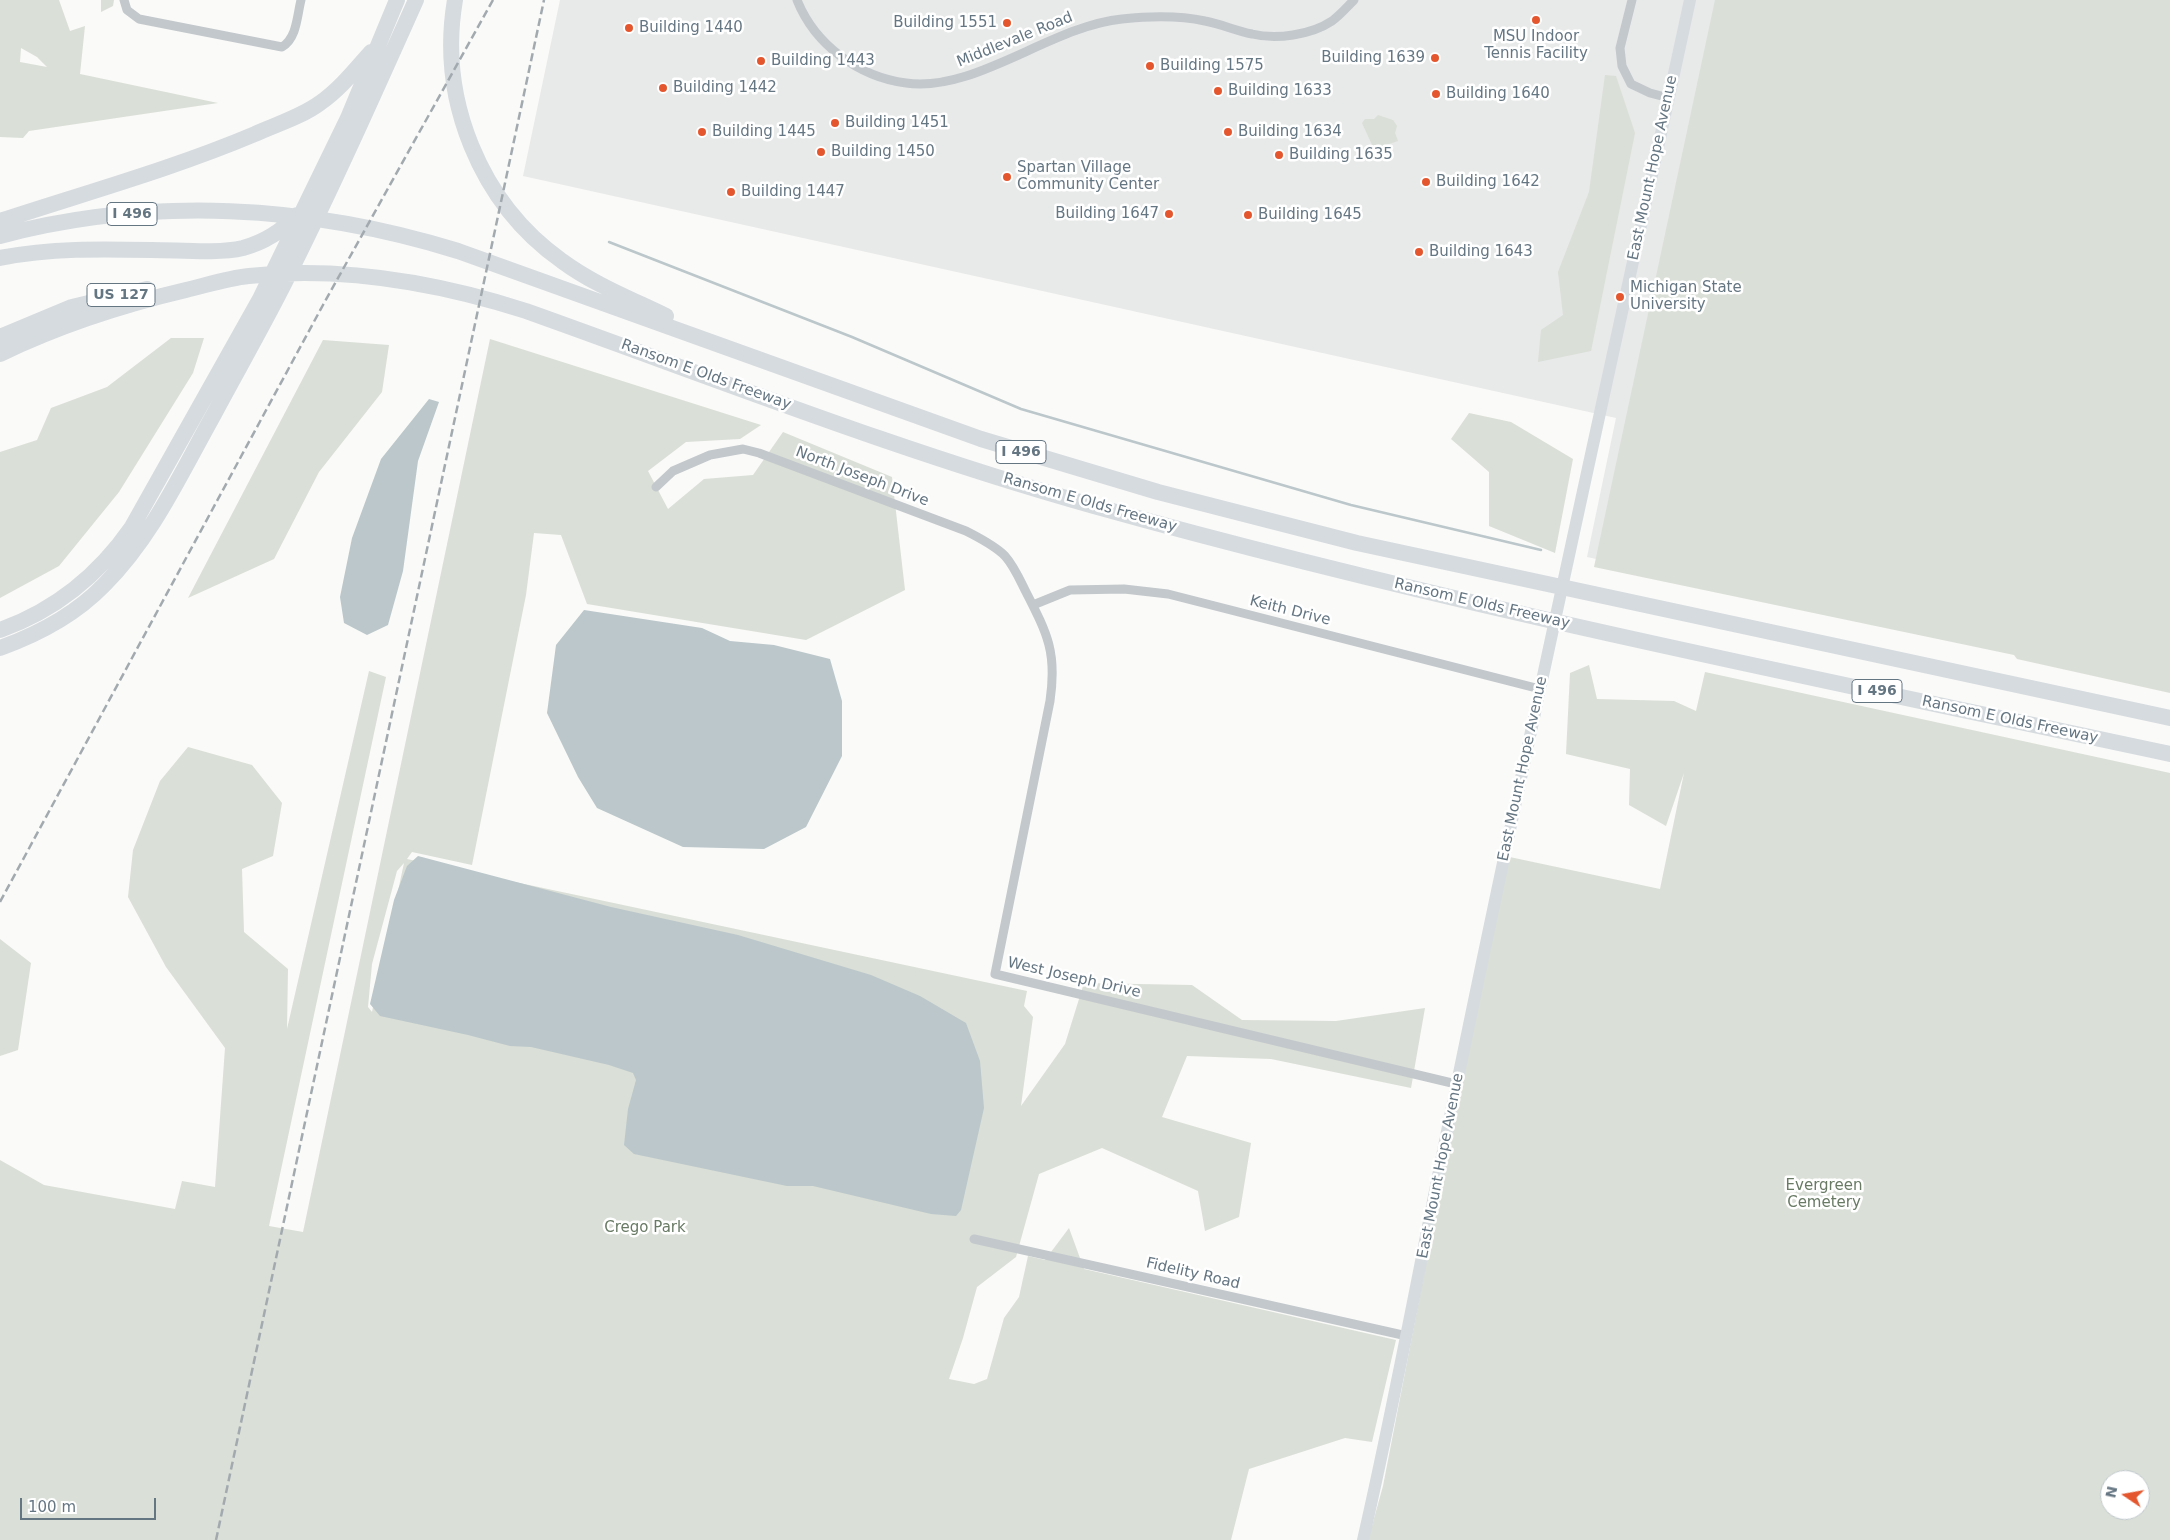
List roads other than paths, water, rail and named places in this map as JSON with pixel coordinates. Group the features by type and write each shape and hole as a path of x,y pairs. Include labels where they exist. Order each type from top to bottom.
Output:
{"highway":[{"path":"0,648 45,629 88,600 122,566 147,533 173,490 282,288 374,77 379,43 397,0"},
{"path":"0,630 21,623 60,601 87,580 122,542 166,470 260,299 313,193 416,0"},
{"path":"454,5 453,70 465,130 473,152 494,191 526,230 560,260 586,277 742,354"},
{"path":"0,221 111,186 200,155 310,110 337,89 379,43"},
{"path":"0,258 21,254 84,249 238,249 259,242 280,231 298,214 313,193"},
{"name":"Ransom E Olds Freeway","path":"0,236 38,226 118,215 197,210 266,212 330,220 401,235 476,258 972,436 1098,475 1296,528 1596,595 2170,718"},
{"name":"Ransom E Olds Freeway","path":"0,354 41,334 123,306 248,276 323,274 412,282 506,305 921,452 1034,488 1230,543 1532,617 2170,754"},
{"name":"US 127","path":"0,337 72,307 102,299 177,284 248,276"}],"street":[{"path":"124,0 127,10 139,19 282,47 289,43 293,36 300,0"},
{"name":"Middlevale Road","path":"798,0 819,37 842,57 861,69 880,77 908,84 943,82 974,73 1078,29 1119,19 1151,16 1190,18 1252,34 1269,37 1283,36 1322,26 1338,17 1354,0"},
{"path":"1632,0 1620,48 1622,66 1630,84 1650,93 1668,98"},
{"name":"East Mount Hope Avenue","path":"1363,1540 1407,1336 1456,1084 1690,0"},
{"name":"North Joseph Drive","path":"656,487 673,471 710,455 743,449 759,452 974,535 1005,556 1014,569 1032,605"},
{"name":"Keith Drive","path":"1032,605 1070,590 1124,589 1168,594 1540,689"},
{"name":"West Joseph Drive","path":"1032,605 1046,634 1052,655 1054,675 995,974 1456,1084"},
{"name":"Fidelity Road","path":"974,1239 1407,1336"}],"waterway":[{"path":"609,242 852,337 1021,409 1351,505 1541,550"}],"railway":[{"path":"0,902 323,305 493,0"},
{"path":"216,1540 544,0"}],"place":[{"name":"MSU Indoor Tennis Facility","path":"1536,20"},
{"name":"Building 1551","path":"1007,23"},
{"name":"Building 1440","path":"629,28"},
{"name":"Building 1639","path":"1435,58"},
{"name":"Building 1443","path":"761,61"},
{"name":"Building 1575","path":"1150,66"},
{"name":"Building 1442","path":"663,88"},
{"name":"Building 1633","path":"1218,91"},
{"name":"Building 1640","path":"1436,94"},
{"name":"Building 1451","path":"835,123"},
{"name":"Building 1445","path":"702,132"},
{"name":"Building 1634","path":"1228,132"},
{"name":"Building 1450","path":"821,152"},
{"name":"Building 1635","path":"1279,155"},
{"name":"Spartan Village Community Center","path":"1007,177"},
{"name":"Building 1642","path":"1426,182"},
{"name":"Building 1447","path":"731,192"},
{"name":"Building 1647","path":"1169,214"},
{"name":"Building 1645","path":"1248,215"},
{"name":"Building 1643","path":"1419,252"},
{"name":"Michigan State University","path":"1620,297"}],"park label":[{"name":"Evergreen Cemetery","path":"1824,1194"},
{"name":"Crego Park","path":"645,1228"}]}
